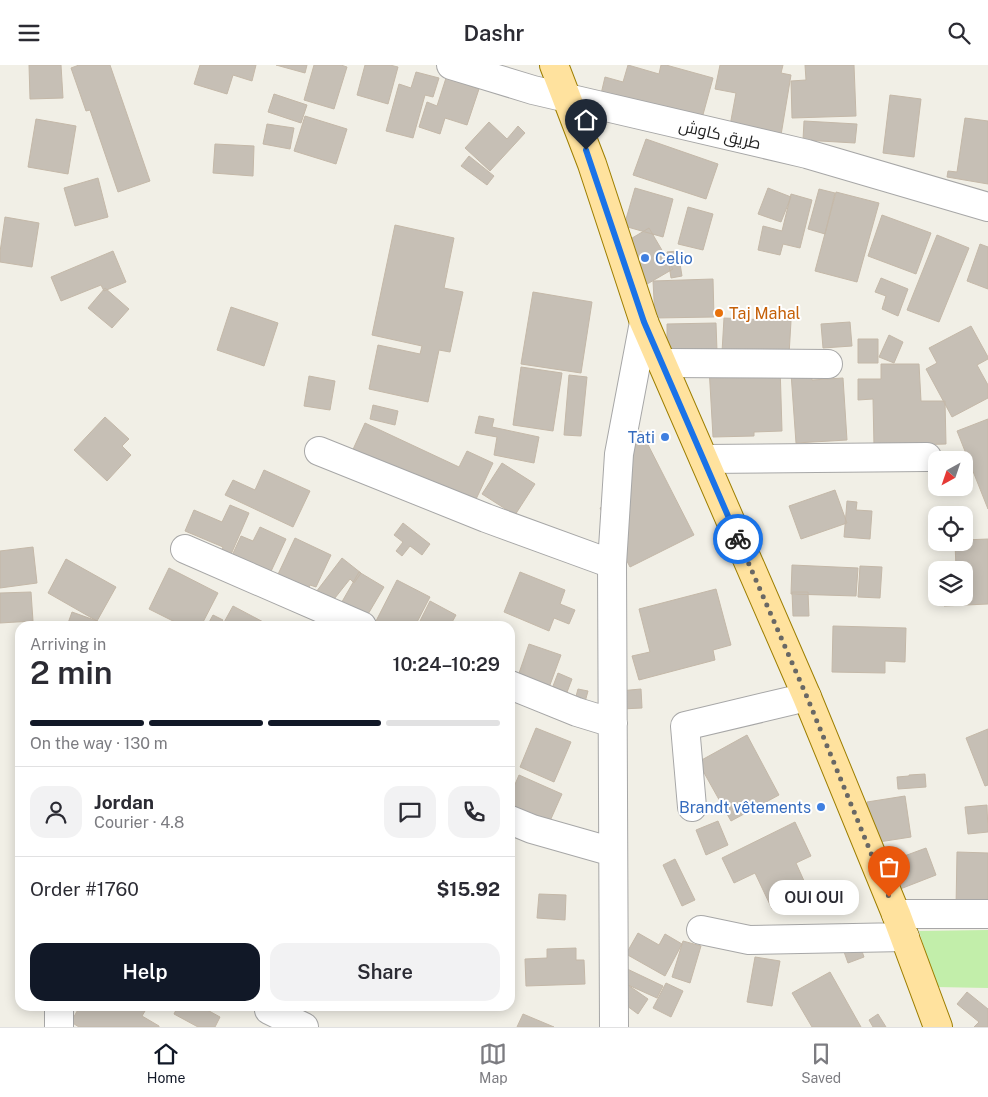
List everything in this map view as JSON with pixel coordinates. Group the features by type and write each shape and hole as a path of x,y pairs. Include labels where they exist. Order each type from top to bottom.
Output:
{"main road":[{"path":"554,65 592,164 644,322 807,697 901,925 938,1027"}],"street":[{"name":"طريق كاوش","path":"451,65 533,90 807,154 988,207"},
{"path":"614,1027 612,564 619,453 644,322"},
{"path":"662,363 828,364"},
{"path":"319,451 486,518 612,564"},
{"path":"704,459 927,457"},
{"path":"184,549 350,621"},
{"path":"515,687 577,712 613,723"},
{"path":"692,807 685,725 807,697"},
{"path":"515,822 532,829 613,852"},
{"path":"700,929 749,940 901,925 988,914"},
{"path":"59,1011 59,1027"},
{"path":"271,1011 304,1027"}],"green space":[{"path":"988,930 988,988 936,987 919,931"}],"building":[{"path":"29,65 61,65 63,98 30,99"},
{"path":"79,65 110,65 150,181 118,192 90,110 86,111 71,68"},
{"path":"200,65 256,65 252,81 233,75 227,94 194,84"},
{"path":"276,65 307,65 305,73"},
{"path":"314,65 341,65 347,67 334,109 304,100"},
{"path":"365,65 390,65 398,67 388,104 357,95"},
{"path":"628,65 659,74 661,65 666,65 713,78 701,122 601,94 605,77 623,82"},
{"path":"720,65 783,65 781,73 791,75 780,141 729,131 736,93 715,89"},
{"path":"805,65 854,65 856,116 792,118 791,81 806,80"},
{"path":"416,72 439,78 433,97 425,95 413,138 386,131 399,84 411,88"},
{"path":"446,78 479,89 467,125 445,118 440,134 419,127 427,102 437,106"},
{"path":"274,94 307,105 301,123 268,112"},
{"path":"890,95 921,99 914,157 883,153"},
{"path":"305,116 347,129 336,164 294,151"},
{"path":"965,118 988,121 988,184 947,177 948,171 957,172"},
{"path":"36,119 76,126 68,174 28,167"},
{"path":"804,121 857,124 855,143 803,140"},
{"path":"489,122 507,139 518,126 525,133 490,171 465,148"},
{"path":"267,124 294,128 290,149 263,144"},
{"path":"646,139 718,164 706,199 633,175"},
{"path":"215,144 254,146 253,176 213,173"},
{"path":"469,156 494,176 487,185 461,166"},
{"path":"98,178 108,217 75,226 64,188"},
{"path":"635,188 673,199 663,237 624,226"},
{"path":"768,188 791,197 781,222 758,214"},
{"path":"819,189 835,193 825,234 808,229"},
{"path":"836,192 879,203 857,282 815,271"},
{"path":"791,194 812,200 800,248 783,244 780,255 758,250 763,226 782,231"},
{"path":"688,207 713,214 703,250 678,244"},
{"path":"882,215 931,233 916,274 868,256"},
{"path":"5,217 39,223 32,267 0,262"},
{"path":"395,225 454,238 444,288 463,292 450,352 439,350 428,402 369,389 378,345 420,354 422,346 372,335"},
{"name":"Celio","path":"649,228 673,269 642,287 617,247"},
{"path":"937,235 969,248 939,322 907,310"},
{"path":"980,244 988,247 988,289 967,281"},
{"path":"113,251 126,282 104,291 101,285 61,301 51,277"},
{"path":"678,251 682,276 671,278 667,252"},
{"path":"881,278 908,289 898,316 882,309 886,296 875,292"},
{"path":"713,279 714,317 655,318 653,281"},
{"path":"105,288 129,309 112,328 88,308"},
{"path":"533,292 592,302 581,373 521,364"},
{"path":"231,307 278,323 264,366 217,350"},
{"path":"724,318 791,321 789,355 722,352"},
{"path":"850,322 852,346 823,348 821,324"},
{"path":"716,323 717,351 667,351 667,324"},
{"path":"971,326 988,357 988,359 977,365 988,385 988,398 952,417 926,369 937,363 929,348"},
{"path":"889,335 903,342 894,363 879,357"},
{"path":"858,339 878,339 878,363 858,363"},
{"path":"881,364 919,364 921,401 945,401 946,444 874,446 873,399 858,400 858,379 881,379"},
{"path":"780,365 782,431 754,432 754,436 713,437 709,367"},
{"path":"521,367 562,373 553,431 513,425"},
{"path":"811,371 812,380 843,378 847,440 796,443 791,373"},
{"path":"569,375 587,377 581,436 564,435"},
{"path":"309,376 335,381 330,410 304,406"},
{"path":"373,405 398,411 395,425 370,419"},
{"path":"479,416 494,419 492,427 539,437 534,463 494,455 497,437 475,433"},
{"path":"105,417 129,439 122,446 131,455 107,481 74,450"},
{"path":"988,419 988,509 973,471 973,451 965,451 957,431"},
{"path":"365,423 459,467 467,451 493,463 470,512 350,456"},
{"path":"641,431 694,535 630,567 600,508 620,498 610,446"},
{"path":"502,463 535,484 515,515 482,494"},
{"path":"264,470 310,491 293,527 225,495 233,480 255,490"},
{"path":"835,490 847,523 801,539 789,506"},
{"path":"847,501 857,502 856,510 872,511 870,539 844,537"},
{"path":"230,505 249,513 229,559 219,555 223,547 185,531 194,510 222,522"},
{"path":"403,523 430,544 422,555 410,546 402,556 396,551 403,542 394,535"},
{"path":"260,527 286,539 267,580 229,562 241,536 253,541"},
{"path":"295,538 331,555 316,587 310,585 303,600 273,585"},
{"path":"988,539 988,604 973,605 973,561 956,561 955,551 973,551 973,540"},
{"path":"33,547 37,583 0,588 0,551"},
{"path":"342,558 361,573 354,583 350,579 331,603 316,592"},
{"path":"66,559 116,587 97,621 48,593"},
{"path":"792,565 858,568 856,596 791,594"},
{"path":"860,566 882,567 880,598 858,597"},
{"path":"169,568 218,593 204,621 173,621 149,609"},
{"path":"359,572 384,587 364,621 339,607"},
{"path":"520,572 565,590 560,604 575,610 569,624 554,618 549,631 504,612"},
{"path":"397,580 430,597 418,621 376,621"},
{"path":"716,589 731,645 713,650 715,660 639,680 632,656 650,652 639,609"},
{"path":"31,592 33,621 0,623 0,593"},
{"path":"792,592 808,592 809,616 793,616"},
{"path":"430,601 456,615 453,621 420,621"},
{"path":"233,606 261,621 225,621"},
{"path":"72,612 97,621 69,621"},
{"path":"213,615 223,620 222,621 210,621"},
{"path":"833,626 906,628 905,662 885,661 885,673 832,672"},
{"path":"529,644 561,655 547,693 516,682"},
{"path":"558,673 572,679 564,700 550,694"},
{"path":"578,689 588,691 585,702 575,700"},
{"path":"641,689 642,708 621,709 619,691"},
{"path":"536,728 571,742 554,782 520,767"},
{"path":"988,729 988,785 985,786 966,738"},
{"path":"747,735 779,795 731,821 698,762"},
{"path":"925,774 926,787 898,789 897,777"},
{"path":"519,775 562,794 546,830 515,816 515,784"},
{"path":"905,796 911,837 866,844 869,818 867,802"},
{"path":"987,805 988,832 968,834 965,807"},
{"path":"718,821 728,845 706,855 696,830"},
{"path":"795,822 811,856 796,863 809,892 772,909 755,873 734,883 722,858"},
{"path":"926,848 936,875 890,893 880,865"},
{"path":"957,852 988,853 988,909 956,908"},
{"path":"675,859 695,900 682,906 663,865"},
{"path":"539,894 566,895 565,920 537,918"},
{"path":"638,933 659,945 665,934 682,944 665,976 626,954"},
{"path":"683,941 701,946 690,983 672,977"},
{"path":"859,943 864,957 848,963 843,949"},
{"path":"576,948 576,960 584,960 585,984 526,986 525,959 547,958 547,949"},
{"path":"755,957 780,961 772,1006 747,1002"},
{"path":"623,967 663,986 657,998 617,980"},
{"path":"830,972 861,1027 812,1027 792,993"},
{"path":"625,983 648,999 638,1014 615,997"},
{"path":"666,983 683,991 671,1017 653,1008"},
{"path":"967,992 988,1009 988,1027 974,1027 979,1022 957,1004"},
{"path":"77,1011 145,1011 142,1016 159,1027 79,1027 71,1022"},
{"path":"176,1011 209,1011 220,1017 215,1027 198,1027 174,1014"},
{"path":"523,1014 554,1027 517,1027"},
{"path":"878,1014 886,1027 873,1027 869,1020"}],"way so far":[{"path":"738,539 807,697 889,897"}],"place":[{"name":"Celio","path":"645,258"},
{"name":"Taj Mahal","path":"719,313"},
{"name":"Tati","path":"665,437"},
{"name":"Brandt vêtements","path":"821,807"},
{"name":"OUI OUI","path":"889,897"}],"route":[{"path":"586,150 644,322 738,539"}]}
